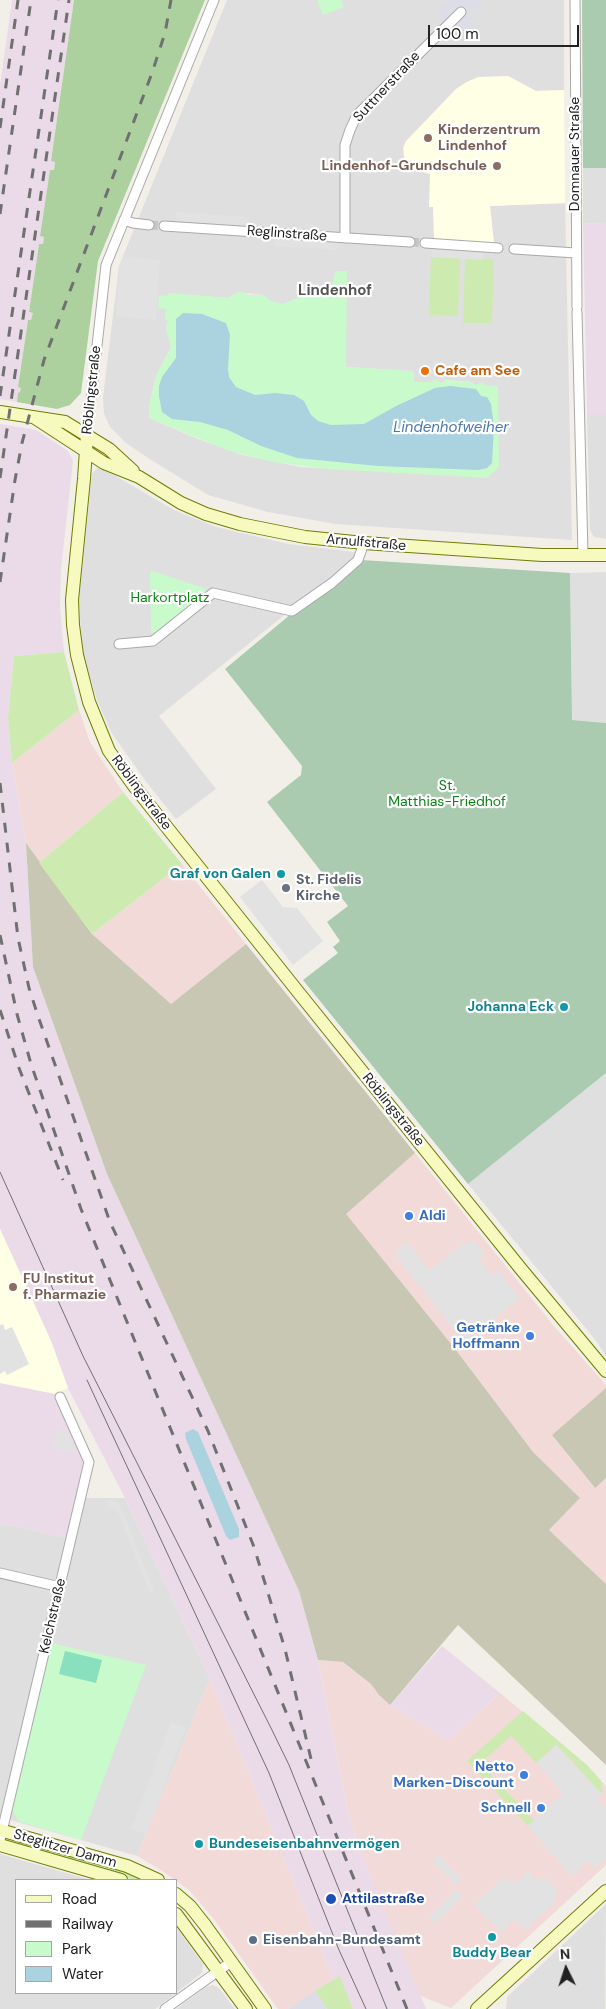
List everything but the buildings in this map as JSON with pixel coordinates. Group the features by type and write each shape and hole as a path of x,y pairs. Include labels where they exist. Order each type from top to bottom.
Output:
{"main road":[{"name":"Arnulfstraße","path":"0,412 65,422 109,450 139,477"},
{"name":"Arnulfstraße","path":"35,418 104,463 139,477 182,503 206,514 240,524 305,537 364,543 542,555 606,555"},
{"name":"Röblingstraße","path":"87,436 72,600 73,625 77,655 88,702 110,751 134,786 293,986 606,1371"},
{"name":"Steglitzer Damm","path":"1,1833 133,1868 156,1879"},
{"name":"Steglitzer Damm","path":"0,1845 119,1879"},
{"path":"481,2008 606,1891"},
{"path":"178,1896 190,1906 265,2009"},
{"path":"178,1917 246,2009"}],"street":[{"name":"Röblingstraße","path":"87,436 106,265 214,0"},
{"name":"Domnauer Straße","path":"575,0 576,253 583,555"},
{"name":"Suttnerstraße","path":"345,238 346,145 357,115 461,12"},
{"path":"124,220 149,225"},
{"name":"Reglinstraße","path":"164,226 410,242"},
{"path":"425,243 498,248"},
{"path":"514,249 576,253"},
{"path":"119,644 153,641 213,593 292,611 332,583 358,560 364,543"},
{"name":"Kelchstraße","path":"1,1833 89,1462 60,1397"},
{"path":"0,1574 60,1587"},
{"path":"165,2009 231,1962"}],"shaded area":[{"path":"12,0 74,0 51,161 55,162 54,171 50,171 40,236 44,237 43,245 39,244 29,312 33,313 31,321 28,320 18,386 21,388 20,393 18,393 17,402 0,399 0,85"},
{"path":"227,0 564,0 564,90 536,91 508,76 456,89 446,100 410,168 430,174 430,207 433,206 494,243 490,206 565,203 572,540 336,524 268,512 208,495 126,443 110,427 104,413 103,397 119,266","holes":["336,271 346,367 411,371 414,373 413,382 442,383 446,380 471,382 475,385 335,469 301,467 243,455 198,439 149,418 149,407 157,374 171,347 166,328 169,320 165,320 169,294 229,298 238,292 263,295 271,302 283,304 301,297 330,293"]},
{"path":"448,0 481,0 481,9 472,10 473,34 441,34 440,3 448,3"},
{"name":"Lindenhof-Grundschule","path":"508,76 536,91 564,90 565,203 490,206 494,244 434,240 433,207 429,207 430,174 410,168 404,156 403,148 406,141 456,89 465,83 478,77"},
{"path":"583,168 606,168 606,223 583,224"},
{"path":"176,212 249,217 248,226 175,221"},
{"path":"606,223 606,415 587,415 583,224"},
{"path":"275,237 339,241 338,250 274,246"},
{"path":"432,248 483,250 483,260 432,257"},
{"path":"123,257 160,260 156,320 116,316 120,268"},
{"path":"587,415 606,415 606,539 594,537 590,530"},
{"path":"0,424 36,430 68,451 73,461 61,569 60,608 64,652 14,656 8,718 12,763 26,843 33,967 107,1174 299,1591 318,1660 347,1806 357,1842 426,2009 353,2009 340,1977 334,1980 210,1679 125,1498 68,1388 51,1341 0,1229"},
{"path":"97,468 102,468 174,510 216,527 288,544 355,552 354,559 159,716 216,789 176,819 147,783 111,732 97,700 82,650 79,600 92,474"},
{"path":"606,572 606,723 572,720 570,573"},
{"path":"79,710 90,742 123,792 39,863 26,843 12,763"},
{"path":"26,843 92,934 171,1004 246,944 415,1153 346,1214 456,1350 533,1452 580,1498 549,1530 606,1584 606,1765 458,1625 390,1705 371,1684 343,1662 318,1660 299,1591 107,1174 33,967"},
{"path":"182,864 246,944 171,1004 92,934"},
{"path":"262,880 283,907 297,908 323,941 293,965 240,897"},
{"path":"606,1073 606,1357 597,1342 468,1184"},
{"path":"415,1153 553,1325 606,1385 606,1388 552,1435 594,1487 606,1478 606,1584 549,1530 580,1498 533,1452 456,1350 345,1214"},
{"name":"FU Institut f. Pharmazie","path":"0,1229 51,1341 68,1388 56,1394 0,1383"},
{"path":"473,1239 485,1254 479,1259 492,1275 498,1270 520,1298 465,1343 396,1256 399,1253 396,1250 407,1242 430,1270 464,1243 466,1245"},
{"path":"3,1324 5,1330 12,1327 29,1364 7,1375 5,1371 0,1374 0,1325"},
{"path":"0,1383 56,1394 83,1457 86,1498 76,1540 0,1523"},
{"path":"606,1388 606,1478 595,1488 552,1435"},
{"path":"57,1430 68,1433 76,1453 53,1448"},
{"path":"86,1498 125,1498 210,1679 137,1856 0,1817 0,1523 76,1540"},
{"path":"109,1500 120,1504 154,1592 150,1593 119,1514 107,1505"},
{"path":"442,1646 500,1693 448,1740 390,1705"},
{"path":"318,1660 343,1662 371,1684 390,1705 448,1740 500,1693 587,1765 606,1786 606,1865 451,2008 418,1995 357,1842 347,1806"},
{"path":"210,1679 334,1980 288,2009 278,2009 213,1918 189,1890 178,1882 178,1879 174,1879 137,1856"},
{"path":"171,1722 186,1727 146,1834 131,1829"},
{"path":"556,1745 602,1794 597,1799 606,1808 606,1858 595,1868 588,1861 572,1876 528,1826 564,1793 536,1763"},
{"path":"0,1854 87,1879 15,1879 15,1994 175,1994 155,2009 0,2009"},
{"path":"438,1855 461,1879 455,1884 432,1860"},
{"path":"528,1871 538,1881 544,1876 559,1891 553,1896 557,1900 526,1930 515,1919 501,1932 474,1905 501,1879 517,1882"},
{"path":"457,1890 463,1896 434,1923 429,1917"},
{"path":"606,1904 605,2009 506,2009 507,1997"},
{"path":"178,1930 203,1964 202,1973 178,1991"},
{"path":"213,1985 219,1988 235,2009 176,2009 206,1987"},
{"path":"315,1991 327,2009 288,2009"}],"green space":[{"path":"74,0 205,0 98,261 81,393 70,405 57,409 17,402 18,393 21,388 18,387 28,320 31,320 33,313 29,312 39,244 43,244 44,237 40,236 50,170 54,170 55,162 51,161"},
{"path":"317,0 341,0 344,7 323,15"},
{"path":"582,0 606,0 606,168 583,168"},
{"path":"431,256 460,257 458,316 429,315"},
{"path":"465,258 494,259 492,323 463,323"},
{"path":"336,271 347,271 346,367 411,371 414,373 414,382 432,382 434,379 442,383 446,380 471,382 475,385 483,382 485,385 498,386 499,467 487,478 328,469 273,462 227,450 149,418 149,407 157,374 171,347 166,328 168,321 165,320 166,309 158,308 159,295 168,296 169,293 229,298 238,292 247,293 247,295 263,295 271,301 283,304 301,297 330,293"},
{"name":"St. Matthias-Friedhof","path":"361,560 570,573 572,720 606,723 606,1073 468,1184 303,980 338,953 333,947 340,941 327,922 348,906 267,802 301,775 302,766 225,669 291,614"},
{"name":"Harkortplatz","path":"153,571 206,589 204,597 156,632 151,633 150,573"},
{"path":"64,652 79,710 12,763 8,718 14,656"},
{"path":"123,792 182,864 92,934 39,863"},
{"path":"51,1643 146,1665 81,1840 18,1821 12,1809"},
{"path":"65,1651 102,1660 96,1683 59,1674"},
{"path":"523,1711 587,1765 601,1781 603,1792 602,1794 557,1745 536,1763 511,1736 486,1758 489,1762 484,1767 534,1821 528,1826 467,1761"},
{"path":"17,1839 119,1869 145,1879 131,1879 15,1845"},
{"path":"340,1976 353,2009 327,2009 315,1991"}],"water":[{"name":"Lindenhofweiher","path":"183,313 202,314 226,323 230,335 229,377 236,387 255,395 275,393 294,395 304,401 311,415 318,421 331,425 364,424 396,406 435,388 450,386 476,389 481,396 487,397 491,404 494,426 492,463 487,468 478,470 378,466 297,458 261,446 228,430 200,422 172,419 162,412 159,386 162,377 176,358 176,319"},
{"path":"193,1429 198,1432 239,1529 239,1537 230,1540 226,1536 186,1439 185,1433"}],"tunnel":[{"path":"149,225 164,226"},
{"path":"410,242 425,243"}],"tram line":[{"path":"0,1172 83,1356 289,1765 387,2009"},
{"path":"87,1380 269,1773 339,1950 366,2009"}],"railway":[{"path":"0,128 18,0"},
{"path":"0,214 31,0"},
{"path":"0,396 58,0"},
{"path":"0,478 69,0"},
{"path":"0,582 22,443 44,360 152,73 165,33 171,0"},
{"path":"0,783 18,938 29,988 110,1222 208,1431 254,1547 285,1649 311,1759"},
{"path":"0,935 17,1014 31,1064 81,1209 407,2009"},
{"path":"0,1010 19,1068 63,1180"}],"place":[{"name":"Kinderzentrum Lindenhof","path":"428,138"},
{"name":"Lindenhof-Grundschule","path":"497,166"},
{"name":"Cafe am See","path":"425,371"},
{"name":"Graf von Galen","path":"281,874"},
{"name":"St. Fidelis Kirche","path":"286,888"},
{"name":"Johanna Eck","path":"564,1007"},
{"name":"Aldi","path":"409,1216"},
{"name":"FU Institut f. Pharmazie","path":"13,1287"},
{"name":"Getränke Hoffmann","path":"530,1336"},
{"name":"Netto Marken-Discount","path":"524,1775"},
{"name":"Schnell","path":"541,1808"},
{"name":"Bundeseisenbahnvermögen","path":"199,1844"},
{"name":"Attilastraße","path":"331,1899"},
{"name":"Buddy Bear","path":"492,1937"},
{"name":"Eisenbahn-Bundesamt","path":"253,1940"}],"district":[{"name":"Lindenhof","path":"335,291"}]}
